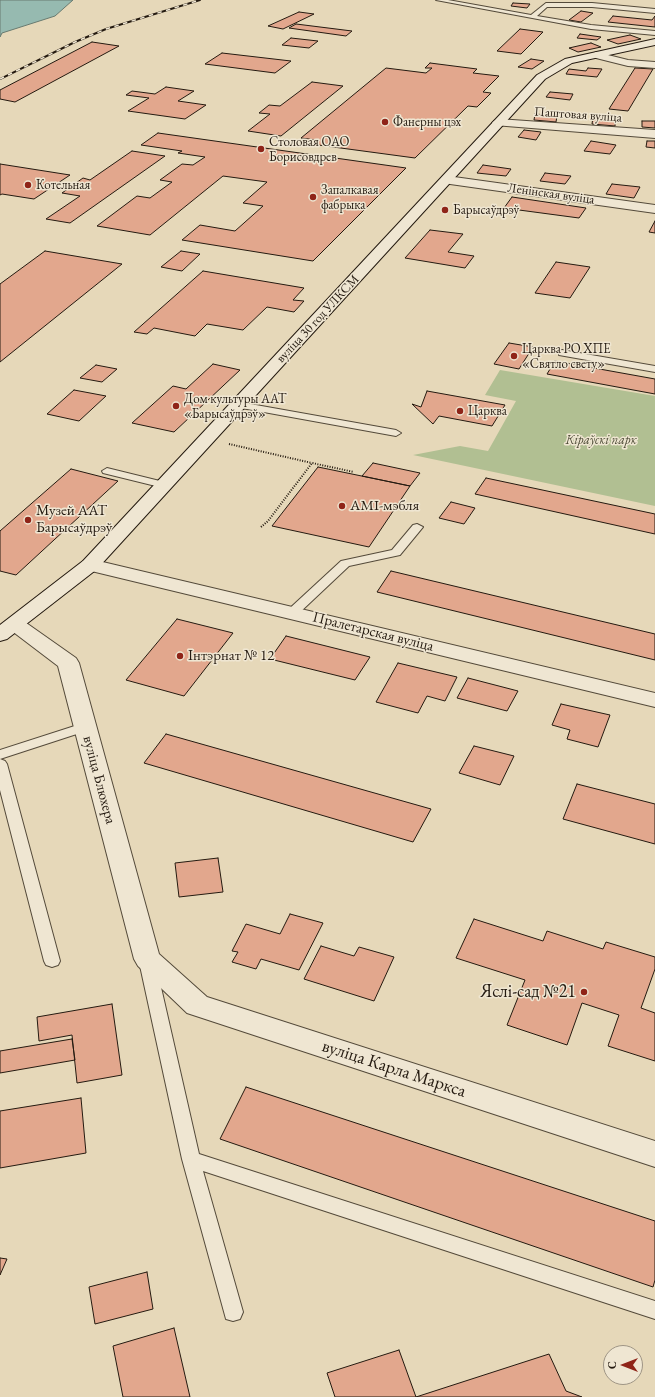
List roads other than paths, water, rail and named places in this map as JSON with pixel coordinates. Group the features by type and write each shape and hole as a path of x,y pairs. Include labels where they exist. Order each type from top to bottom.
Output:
{"main road":[{"name":"вуліца 30 год УЛКСМ","path":"8,630 90,564 545,74 569,61 655,42"},
{"path":"596,55 628,63 655,65"},
{"name":"Паштовая вуліца","path":"498,123 655,134"},
{"name":"Ленінская вуліца","path":"447,180 655,209"},
{"name":"Пралетарская вуліца","path":"90,564 655,700"},
{"name":"вуліца Блюхера","path":"8,630 68,663 147,959"},
{"name":"вуліца Карла Маркса","path":"147,959 197,1005 655,1154"}],"lane":[{"path":"439,0 591,27 655,33"},
{"path":"532,17 546,5 592,5 655,11"},
{"path":"562,353 655,369"},
{"path":"239,405 396,433"},
{"path":"107,471 164,485"},
{"path":"293,612 345,563 396,553 417,526"},
{"path":"0,755 84,727"},
{"path":"0,764 52,961"},
{"path":"147,959 191,1159 233,1312"},
{"path":"191,1159 655,1310"}],"water":[{"path":"0,0 73,0 55,16 2,33 0,37"}],"railway":[{"path":"0,79 75,42 106,29 200,0"}],"place":[{"name":"Фанерны цэх","path":"385,122"},
{"name":"Столовая ОАО Борисовдрев","path":"261,149"},
{"name":"Котельная","path":"28,185"},
{"name":"Запалкавая фабрыка","path":"313,197"},
{"name":"Барысаўдрэў","path":"445,210"},
{"name":"Царква РО ХПЕ «Святло свету»","path":"514,356"},
{"name":"Дом культуры ААТ «Барысаўдрэў»","path":"176,406"},
{"name":"Царква","path":"460,411"},
{"name":"AMI-мэбля","path":"342,506"},
{"name":"Музей ААТ Барысаўдрэў","path":"28,520"},
{"name":"Інтэрнат № 12","path":"180,656"},
{"name":"Яслі-сад №21","path":"584,992"}],"park label":[{"name":"Кіраўскі парк","path":"601,440"}]}
